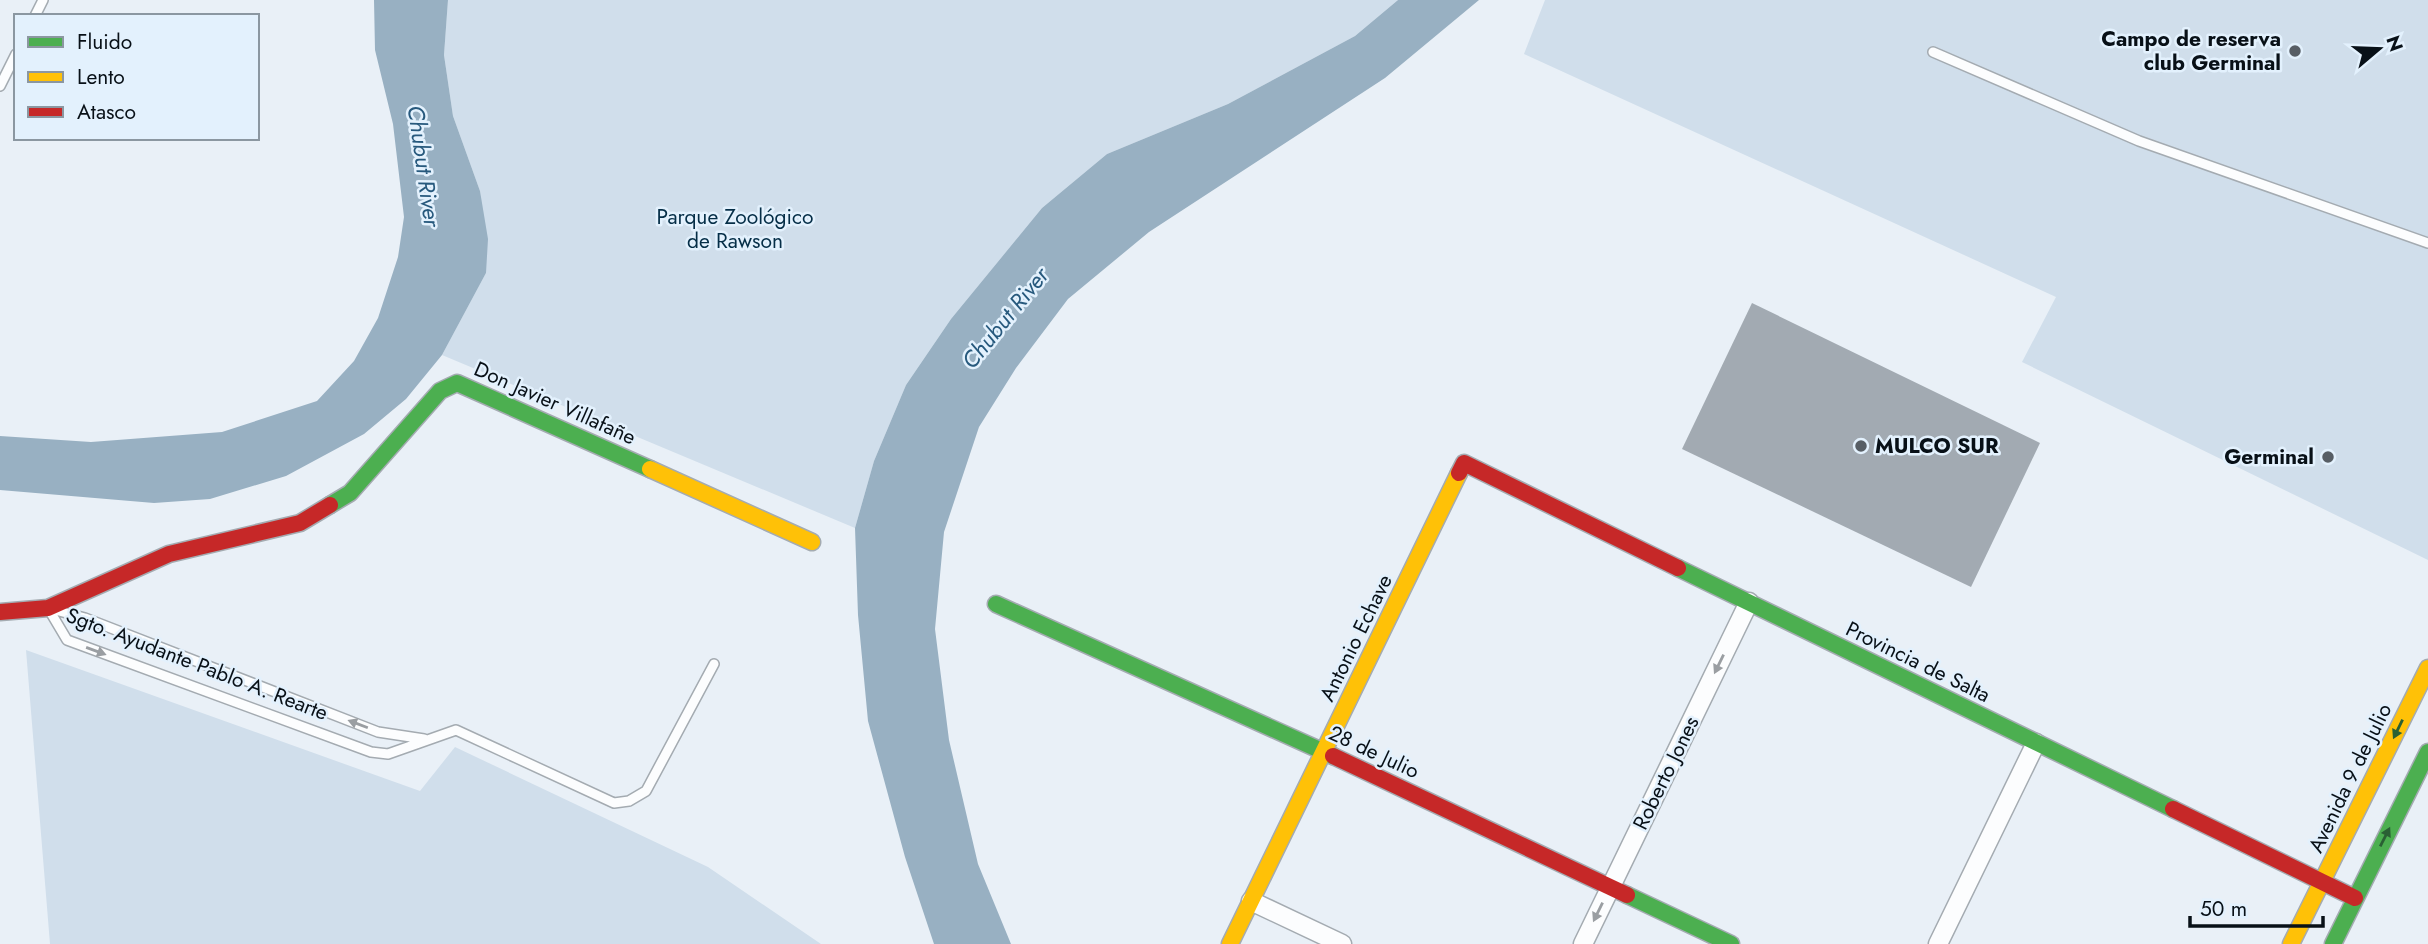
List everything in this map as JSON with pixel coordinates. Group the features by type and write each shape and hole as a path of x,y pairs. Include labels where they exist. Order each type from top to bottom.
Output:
{"street":[{"name":"Don Javier Villafañe","path":"0,612 48,608 106,585 145,562 300,523 350,493 440,391 457,383 812,542"},
{"name":"Provincia de Salta","path":"1464,463 2355,898"},
{"name":"Antonio Echave","path":"1230,944 1464,463"},
{"name":"Roberto Jones","path":"1583,944 1749,602"},
{"name":"28 de Julio","path":"996,604 1325,752 1731,944"},
{"name":"Avenida 9 de Julio","path":"2291,944 2428,668"},
{"path":"1938,944 2036,743"},
{"path":"2333,944 2428,752"},
{"path":"1251,901 1342,944"}],"lane":[{"path":"1933,52 2139,141 2428,243"},
{"path":"0,86 14,58"},
{"name":"Sgto. Ayudante Pablo A. Rearte","path":"48,608 85,618 379,732 424,739"},
{"name":"Sgto. Ayudante Pablo A. Rearte","path":"48,608 67,640 371,752 388,754 424,739"},
{"path":"424,739 456,730 614,803 629,801 646,791 714,664"}],"green space":[{"name":"Parque Zoológico de Rawson","path":"448,0 1398,0 1355,36 1228,104 1107,154 1042,208 951,319 906,385 874,461 855,528 442,355 486,273 480,191 453,116 444,55"},
{"path":"1545,0 2428,0 2428,560 2022,362 2056,297 1524,54"},
{"path":"26,650 420,791 455,747 708,867 821,944 50,944"}],"water":[{"name":"Chubut River","path":"374,0 448,0 444,55 453,116 480,191 488,239 486,273 442,355 406,399 364,434 286,476 210,499 154,503 0,490 0,436 91,442 222,432 317,401 354,361 378,318 398,257 404,217 393,124 375,50"},
{"name":"Chubut River","path":"1398,0 1479,0 1385,78 1149,232 1068,299 1016,368 979,427 944,532 935,629 949,740 978,864 1011,944 934,944 905,857 868,721 858,615 855,528 874,461 906,385 951,319 1042,208 1107,154 1228,104 1355,36"}],"building":[{"name":"MULCO SUR","path":"1752,303 2040,443 1971,587 1682,449"}],"traffic: fast":[{"path":"330,505 350,493 440,391 457,383 650,469"},
{"path":"1678,568 2173,809"},
{"path":"996,604 1333,756"},
{"path":"2333,944 2428,752"},
{"path":"1627,895 1731,944"}],"traffic: slow":[{"path":"650,469 812,542"},
{"path":"1230,944 1459,473"},
{"path":"2291,944 2428,668"}],"traffic: jam":[{"path":"1459,473 1464,463 1678,568"},
{"path":"0,612 48,608 169,554 300,523 330,505"},
{"path":"1333,756 1627,895"},
{"path":"2173,809 2355,898"}],"place":[{"name":"Campo de reserva club Germinal","path":"2295,51"},
{"name":"MULCO SUR","path":"1861,446"},
{"name":"Germinal","path":"2328,457"}]}
